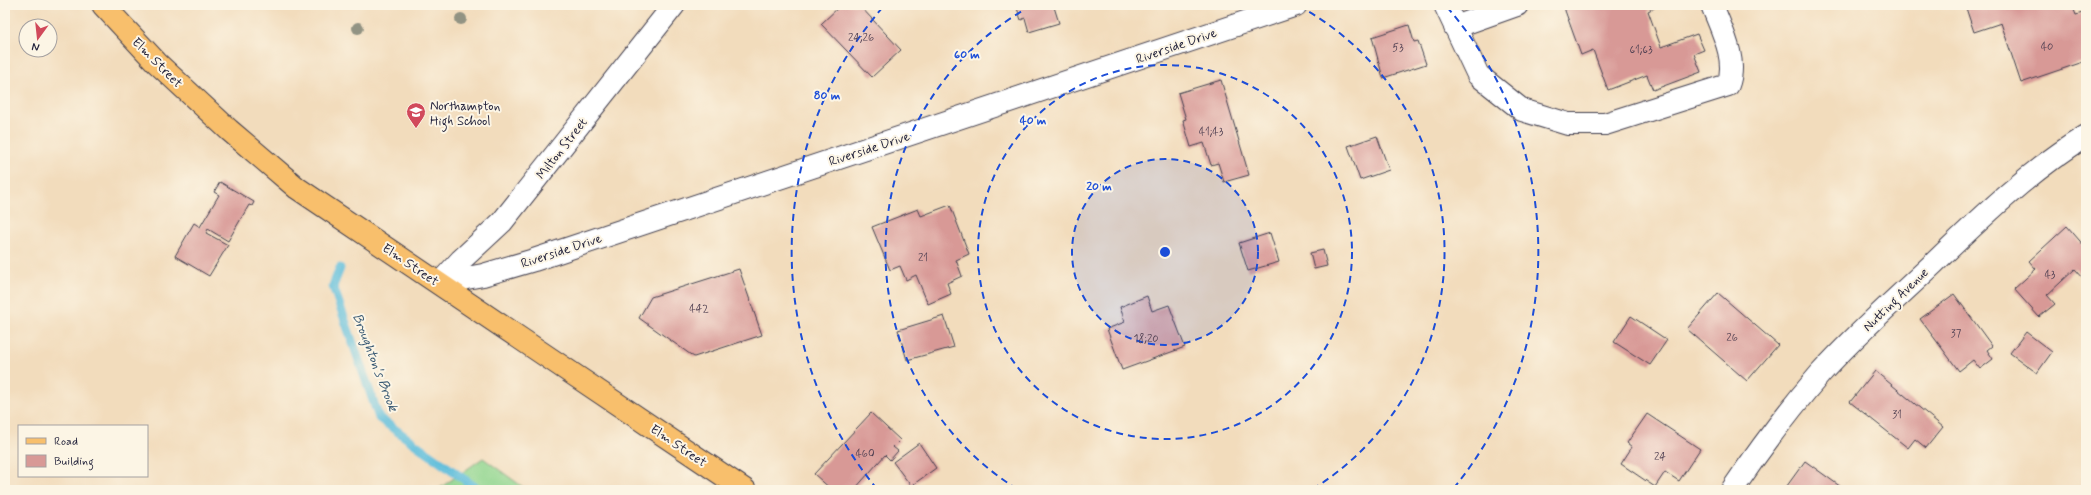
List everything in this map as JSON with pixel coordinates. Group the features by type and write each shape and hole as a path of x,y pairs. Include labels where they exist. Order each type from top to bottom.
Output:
{"main road":[{"name":"Elm Street","path":"103,5 157,63 229,130 297,188 745,490"}],"street":[{"name":"Milton Street","path":"440,283 461,260 502,222 674,5"},
{"name":"Riverside Drive","path":"440,283 483,275 534,260 1296,5"},
{"path":"1445,5 1478,75 1522,110 1568,124 1605,124 1728,85 1732,75 1732,61 1712,5"},
{"path":"1455,27 1517,5"},
{"name":"Nutting Avenue","path":"1732,490 1784,419 1821,374 1859,334 1992,207 2022,181 2086,136"}],"green space":[{"path":"483,458 527,490 437,490"}],"building":[{"path":"841,5 859,5 901,50 872,77 821,24"},
{"path":"1016,5 1060,5 1054,7 1059,23 1029,32 1025,18 1021,20"},
{"path":"1563,5 1658,5 1648,11 1661,47 1697,34 1704,50 1694,54 1701,72 1653,90 1647,75 1608,90 1593,50 1581,55"},
{"path":"1975,5 2072,5 2076,15 2086,12 2086,61 2021,83 2001,23 1974,32 1966,8"},
{"path":"1409,25 1414,42 1418,41 1426,64 1383,78 1372,37"},
{"path":"1221,80 1249,175 1224,182 1218,163 1211,165 1204,143 1191,147 1183,120 1186,119 1178,93"},
{"path":"1377,136 1389,170 1360,180 1348,146"},
{"path":"220,182 254,202 252,206 249,205 228,241 208,229 206,233 228,245 209,276 175,256 194,223 200,227 219,195 214,192"},
{"path":"950,205 969,254 956,260 962,276 947,283 951,294 928,304 916,275 906,280 900,266 890,270 872,227 918,209 921,216"},
{"path":"2067,226 2086,248 2086,279 2085,280 2075,269 2047,295 2055,304 2039,317 2014,289 2036,269 2029,261"},
{"path":"1270,233 1279,262 1248,271 1239,243"},
{"path":"1323,250 1327,266 1314,269 1310,253"},
{"path":"739,269 762,335 694,357 639,318 651,297"},
{"path":"1718,293 1778,345 1747,381 1687,329"},
{"path":"1954,294 1992,346 1987,350 1993,359 1980,369 1973,360 1959,371 1920,319"},
{"path":"1147,296 1152,311 1169,305 1185,347 1122,370 1107,329 1125,322 1120,307"},
{"path":"944,316 954,347 907,360 898,330"},
{"path":"1631,316 1667,340 1650,365 1614,342"},
{"path":"2026,332 2052,352 2037,373 2010,353"},
{"path":"1875,371 1943,427 1926,448 1915,439 1908,448 1850,402"},
{"path":"871,413 900,440 893,447 898,451 890,460 885,455 854,490 832,490 814,474"},
{"path":"1647,414 1700,449 1679,481 1665,472 1655,487 1621,464 1632,447 1627,443"},
{"path":"919,443 936,468 911,486 893,462"},
{"path":"1805,461 1841,487 1839,490 1784,490"}],"waterway":[{"name":"Broughton's Brook","path":"340,268 333,286 379,418 479,490"}],"place":[{"name":"Northampton High School","path":"416,129"}]}
